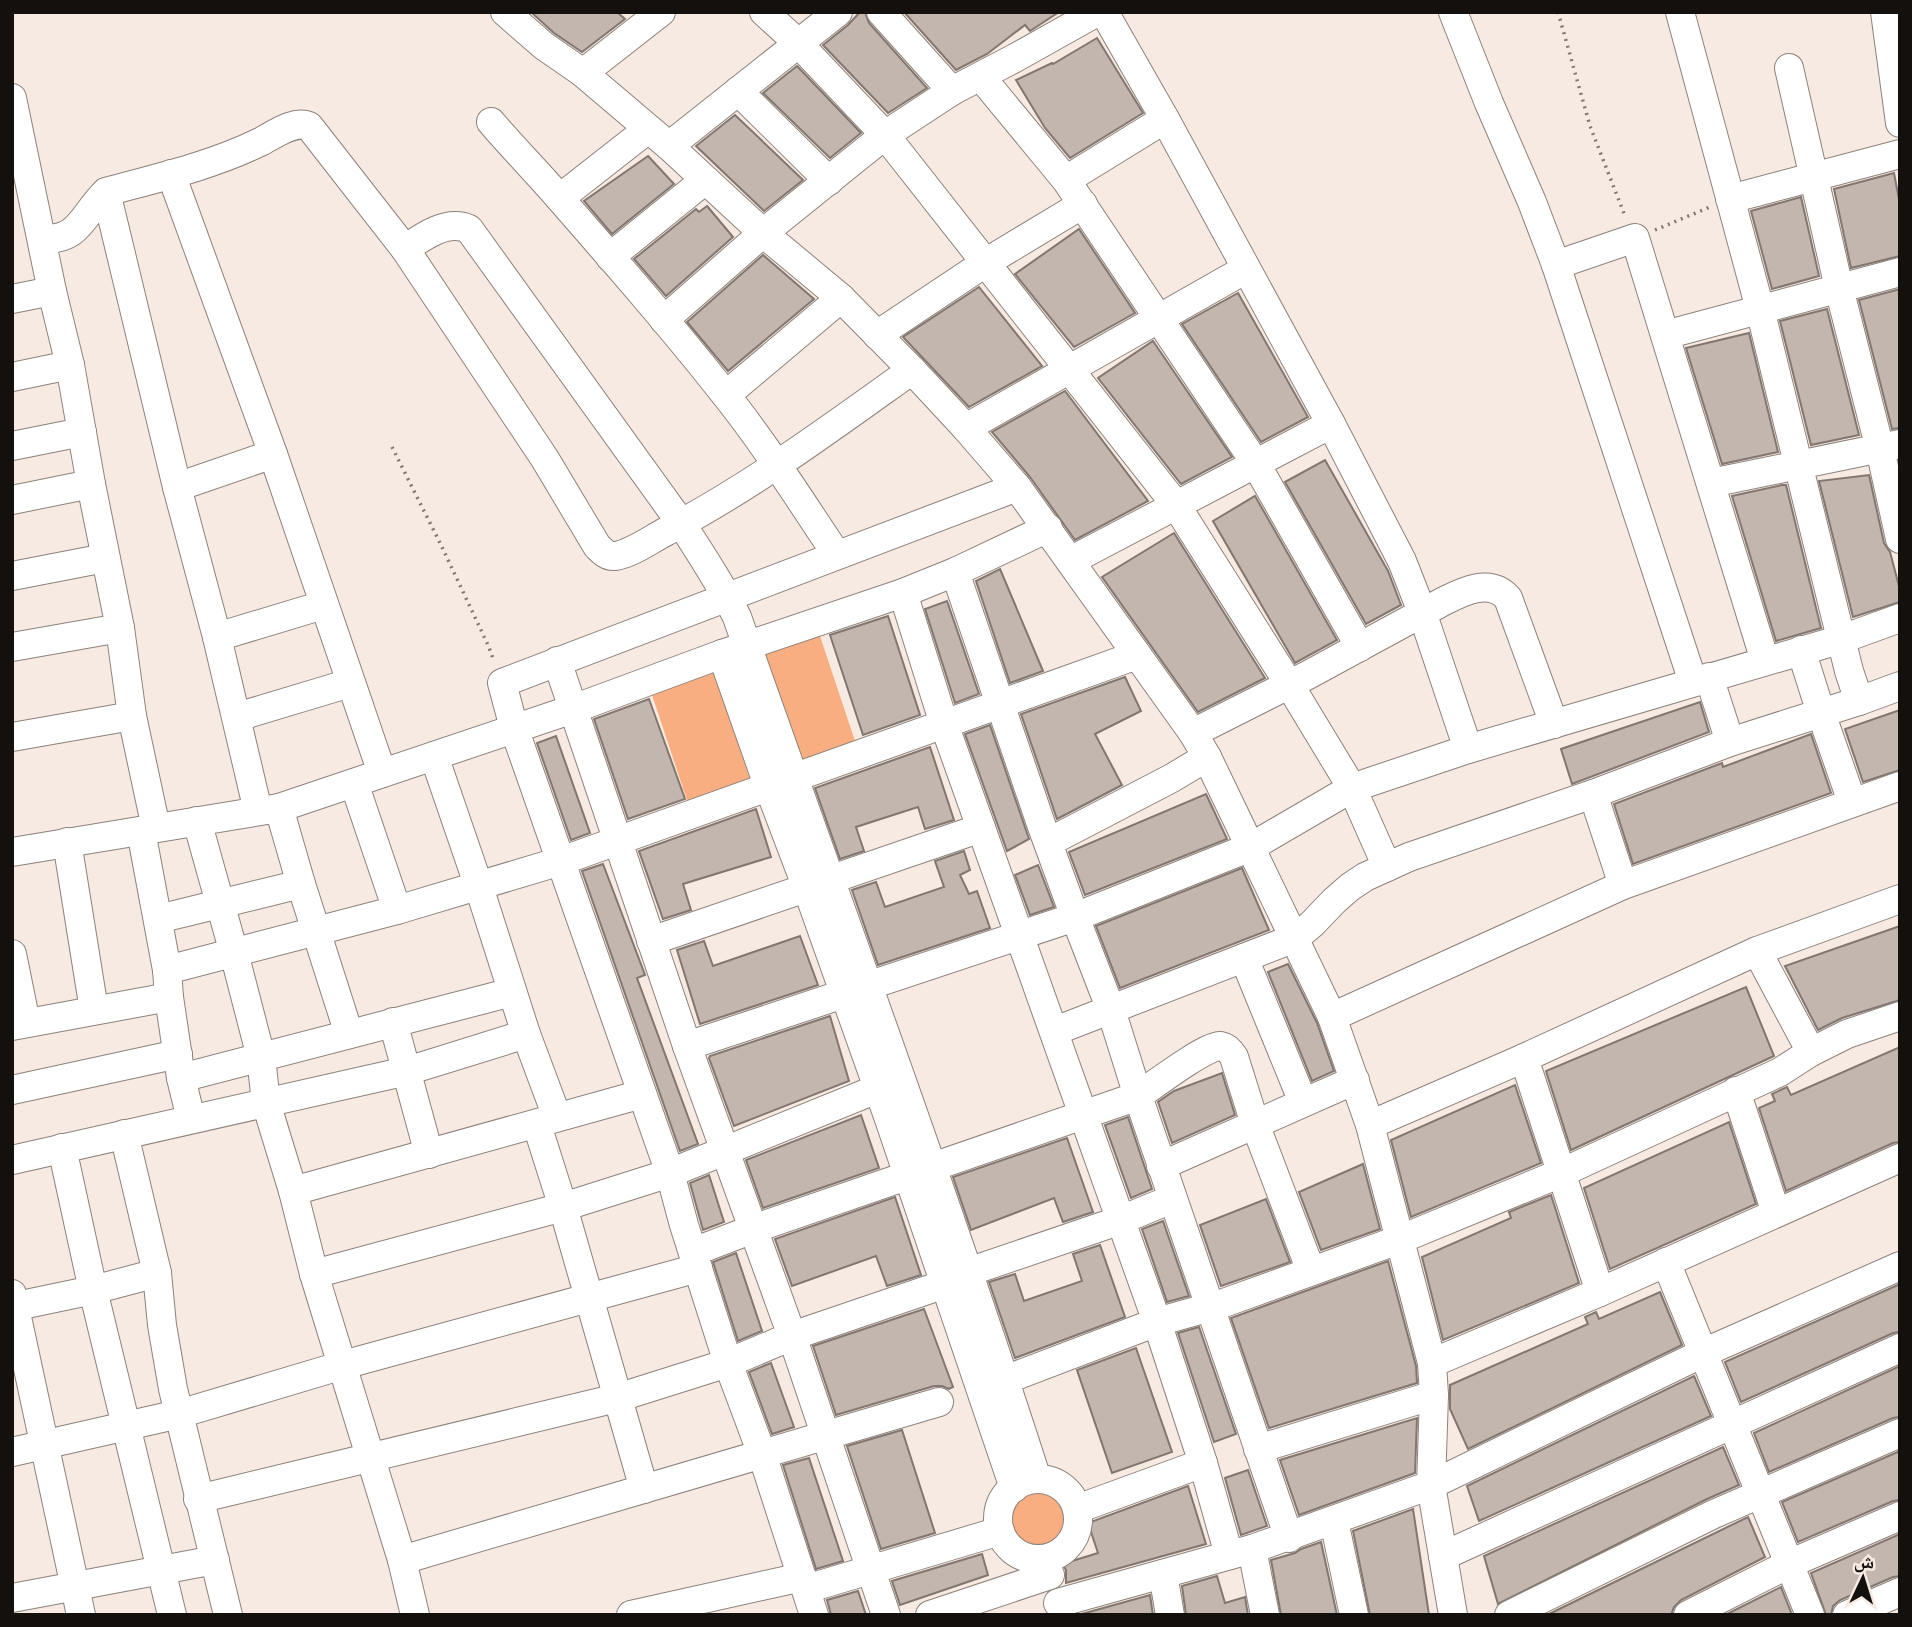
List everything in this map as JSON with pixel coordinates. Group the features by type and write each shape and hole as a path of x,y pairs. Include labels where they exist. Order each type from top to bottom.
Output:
{"street":[{"path":"505,12 544,46 583,73 841,298 912,370 1017,487 1200,745 1332,1017 1370,1125 1432,1363 1434,1395 1431,1485 1453,1615"},
{"path":"583,73 661,12"},
{"path":"764,12 798,43 885,135 1176,505 1352,788 1387,867"},
{"path":"560,198 738,91 838,12"},
{"path":"881,12 952,91"},
{"path":"664,320 764,233 885,135 952,91 1097,12"},
{"path":"1104,12 1166,119 1402,561 1468,749"},
{"path":"1453,12 1556,265 1701,680 1730,742"},
{"path":"1679,12 1760,309 1859,701"},
{"path":"1885,12 1900,123"},
{"path":"1789,68 1839,288 1890,446 1900,539"},
{"path":"981,77 1083,204 1256,464 1360,646"},
{"path":"738,91 829,181"},
{"path":"12,98 23,200 43,238 120,628 158,919 180,1066 191,1119"},
{"path":"1066,180 1166,119"},
{"path":"491,122 560,198 726,394 837,555"},
{"path":"43,238 58,238 73,231 106,192 213,161 291,126 309,126 405,249 545,459 602,551 612,557 681,523 777,466 912,370"},
{"path":"1730,198 1900,154"},
{"path":"170,174 273,454 382,773"},
{"path":"610,257 705,180"},
{"path":"106,192 177,486 237,717 269,810 301,884 349,1034"},
{"path":"877,335 985,263 1083,204"},
{"path":"405,249 439,229 458,226 469,229 681,523 727,597 737,617 735,650 769,788 818,884 920,1171 1025,1484"},
{"path":"1556,265 1635,238 1765,661"},
{"path":"966,428 1246,269"},
{"path":"1665,335 1900,272"},
{"path":"12,299 52,291"},
{"path":"726,394 841,298"},
{"path":"12,377 70,365"},
{"path":"1070,561 1331,424"},
{"path":"12,446 82,432"},
{"path":"1711,483 1890,446"},
{"path":"177,486 273,454"},
{"path":"12,500 91,484"},
{"path":"807,1594 762,1454 728,1363 670,1173 514,728 502,683 1017,487"},
{"path":"12,852 269,810 573,709 903,593 955,572 1048,528"},
{"path":"12,576 105,558"},
{"path":"955,572 1041,824 1111,1010 1172,1199 1289,1538"},
{"path":"1049,842 1172,778 1200,745 1289,684 1422,612 1474,588 1497,589 1511,606 1554,724"},
{"path":"903,593 944,724 1157,1322 1203,1464 1265,1615"},
{"path":"217,637 323,605"},
{"path":"687,1046 1075,917 1251,846 1352,788 1468,749 1842,639 1900,618"},
{"path":"12,648 120,628"},
{"path":"735,650 795,778 818,884"},
{"path":"1801,650 1852,802"},
{"path":"12,954 19,1025 94,1010 168,983 234,953 480,887 561,861 1137,655"},
{"path":"557,661 687,1046 792,1336 886,1615"},
{"path":"237,717 350,683"},
{"path":"1055,1031 1295,938 1350,887 1365,877 1409,857 1593,794 1730,742 1900,686"},
{"path":"12,737 132,716"},
{"path":"434,756 480,887 526,1034 547,1121 563,1207 644,1489"},
{"path":"354,783 397,910"},
{"path":"1332,1017 1623,884 1900,786"},
{"path":"1593,794 1623,884"},
{"path":"197,821 261,1057 266,1103 314,1273 402,1560 415,1615"},
{"path":"651,941 981,828"},
{"path":"67,842 94,1010"},
{"path":"158,919 301,884"},
{"path":"1370,1125 1757,951 1900,899"},
{"path":"1757,951 1811,1052"},
{"path":"1244,958 1303,1102"},
{"path":"856,990 877,1089 920,1171"},
{"path":"12,1090 261,1057 512,992"},
{"path":"993,1385 1157,1322 1209,1307 1401,1239 1561,1173 1780,1072 1811,1052 1847,1034 1900,1016"},
{"path":"393,1023 429,1154"},
{"path":"12,1160 407,1071 526,1034"},
{"path":"12,1452 179,1414 343,1365 588,1298 695,1260 753,1229 1138,1096 1168,1074 1215,1046 1230,1050 1234,1057 1255,1124 1311,1271"},
{"path":"1524,1058 1600,1292"},
{"path":"1161,1166 1355,1080"},
{"path":"314,1273 563,1207 670,1173 877,1089"},
{"path":"1736,1091 1776,1213"},
{"path":"293,1191 642,1094"},
{"path":"124,1134 157,1273 162,1325 173,1389 228,1615"},
{"path":"62,1148 125,1426 163,1570 172,1615"},
{"path":"1432,1363 1600,1292 1900,1158"},
{"path":"198,1499 617,1398 728,1363 792,1336 1121,1220 1172,1199"},
{"path":"1666,1262 1810,1615"},
{"path":"1048,1567 1059,1609 1163,1574 1289,1538 1431,1485 1703,1353 1900,1266"},
{"path":"81,1615 13,1302 93,1290 157,1273"},
{"path":"1443,1556 1900,1348"},
{"path":"1258,1449 1434,1395"},
{"path":"402,1560 939,1402"},
{"path":"1509,1615 1714,1514 1900,1433"},
{"path":"1077,1509 1203,1464"},
{"path":"930,1615 1048,1567 1056,1555 1072,1541 1079,1520 1071,1497 1062,1487 1050,1481 1025,1484 1005,1497 998,1519 1000,1531 1017,1554 1048,1567"},
{"path":"1688,1615 1789,1564 1900,1516"},
{"path":"1334,1521 1354,1615"},
{"path":"631,1615 807,1594 870,1569 1000,1531"},
{"path":"12,1598 215,1560"},
{"path":"1163,1574 1170,1615"},
{"path":"1847,1615 1900,1592"}],"path":[{"path":"1558,12 1598,149 1635,238 1730,198"},
{"path":"392,447 483,633 502,683"}],"shaded area":[{"path":"819,633 857,747 795,768 754,656"},
{"path":"712,667 753,788 690,809 650,689"},
{"path":"1038,1487 1061,1497 1071,1520 1061,1543 1038,1553 1015,1543 1005,1520 1015,1497"}],"building":[{"path":"531,12 617,12 625,19 582,52 554,33"},
{"path":"860,12 865,12 869,23 927,88 888,113 823,45"},
{"path":"904,12 1059,12 1030,31 1025,25 987,54 956,70"},
{"path":"1097,38 1143,113 1070,158 1045,128 1016,80 1053,64"},
{"path":"797,66 861,133 830,158 763,93"},
{"path":"735,115 803,180 764,211 696,146"},
{"path":"648,156 674,184 612,234 584,201"},
{"path":"1894,173 1900,205 1900,256 1851,268 1834,189"},
{"path":"1801,197 1819,276 1772,289 1751,211"},
{"path":"707,206 733,237 666,296 634,259 696,209 699,212"},
{"path":"1079,229 1135,313 1074,347 1015,274"},
{"path":"763,255 814,299 728,371 687,322"},
{"path":"979,287 1042,366 969,407 903,337"},
{"path":"1900,289 1900,428 1892,429 1859,300"},
{"path":"1238,293 1308,417 1261,442 1182,324"},
{"path":"1827,309 1859,435 1811,445 1780,321"},
{"path":"1749,333 1778,452 1722,464 1686,348"},
{"path":"1153,341 1232,457 1181,484 1098,378"},
{"path":"1065,391 1148,501 1075,540 1030,477 992,432"},
{"path":"1325,460 1388,571 1401,605 1366,624 1285,482"},
{"path":"1869,475 1884,543 1890,552 1900,590 1900,602 1853,617 1819,481"},
{"path":"1786,485 1821,628 1776,641 1732,496"},
{"path":"1255,496 1337,640 1295,663 1213,521"},
{"path":"1174,533 1265,678 1198,712 1102,577"},
{"path":"1000,569 1043,671 1010,683 976,581"},
{"path":"947,601 979,694 955,703 925,609"},
{"path":"888,616 920,715 863,735 830,635"},
{"path":"1125,677 1141,711 1095,734 1122,785 1057,819 1021,714"},
{"path":"649,699 685,799 628,819 594,719"},
{"path":"1700,702 1709,732 1572,784 1561,749"},
{"path":"1900,710 1900,770 1863,782 1845,729"},
{"path":"990,725 1029,839 1007,851 965,734"},
{"path":"1811,734 1831,793 1633,864 1614,804 1722,763 1723,767"},
{"path":"556,736 590,833 571,840 537,743"},
{"path":"930,747 954,820 925,829 918,807 856,827 864,851 840,859 815,788"},
{"path":"1206,794 1227,839 1085,895 1069,852"},
{"path":"756,809 771,857 683,884 691,910 663,919 639,851"},
{"path":"964,851 970,870 960,875 969,894 977,891 990,928 878,965 852,890 876,882 885,907 944,887 935,861"},
{"path":"603,864 645,975 637,978 698,1144 680,1151 582,871"},
{"path":"1038,865 1054,907 1030,915 1015,875"},
{"path":"1242,868 1269,930 1120,988 1096,926"},
{"path":"1900,926 1900,1000 1842,1018 1818,1030 1785,966"},
{"path":"800,936 818,985 700,1024 677,950 704,941 713,966"},
{"path":"1288,964 1317,1023 1334,1071 1312,1081 1268,972"},
{"path":"1746,987 1774,1056 1571,1150 1546,1071"},
{"path":"830,1016 849,1081 734,1126 710,1056"},
{"path":"1900,1047 1900,1142 1786,1191 1759,1108 1775,1101 1772,1094 1787,1087 1791,1095"},
{"path":"1222,1073 1235,1115 1172,1143 1158,1102 1174,1091"},
{"path":"1515,1085 1541,1163 1411,1217 1391,1140"},
{"path":"861,1115 879,1168 763,1208 746,1160"},
{"path":"1128,1117 1152,1189 1131,1198 1105,1125"},
{"path":"1729,1122 1756,1204 1610,1269 1584,1188"},
{"path":"1067,1138 1093,1212 1063,1222 1054,1198 971,1230 953,1177"},
{"path":"1363,1164 1380,1229 1321,1250 1299,1192"},
{"path":"709,1175 724,1222 703,1230 690,1183"},
{"path":"1551,1195 1579,1283 1443,1340 1422,1257 1511,1218 1509,1212"},
{"path":"895,1197 921,1275 887,1286 876,1256 792,1286 775,1239"},
{"path":"1266,1199 1290,1262 1221,1286 1200,1225"},
{"path":"1163,1221 1189,1296 1167,1302 1142,1229"},
{"path":"1100,1245 1125,1317 1015,1358 989,1282 1015,1274 1024,1301 1082,1281 1073,1254"},
{"path":"736,1253 762,1331 738,1341 713,1262"},
{"path":"1388,1261 1416,1366 1417,1383 1269,1428 1231,1318"},
{"path":"1900,1284 1900,1332 1741,1402 1725,1362"},
{"path":"1660,1292 1682,1345 1468,1449 1450,1409 1450,1385 1588,1324 1585,1317 1596,1312 1599,1319"},
{"path":"924,1309 953,1387 949,1389 934,1386 836,1415 813,1346"},
{"path":"1199,1327 1236,1434 1214,1442 1178,1333"},
{"path":"1136,1348 1172,1452 1112,1473 1077,1370"},
{"path":"771,1363 794,1427 772,1434 749,1372"},
{"path":"1900,1366 1900,1417 1769,1472 1754,1433"},
{"path":"1694,1376 1711,1416 1479,1521 1467,1486"},
{"path":"1417,1418 1415,1473 1299,1515 1280,1460"},
{"path":"902,1430 935,1533 881,1549 847,1446"},
{"path":"1723,1447 1739,1485 1498,1604 1484,1556"},
{"path":"1900,1451 1900,1500 1798,1542 1782,1502"},
{"path":"809,1458 843,1561 816,1569 783,1465"},
{"path":"1248,1470 1267,1526 1241,1535 1225,1478"},
{"path":"1188,1486 1206,1544 1066,1583 1066,1570 1062,1564 1098,1553 1088,1523"},
{"path":"1413,1509 1429,1615 1370,1615 1353,1531"},
{"path":"1748,1517 1765,1557 1681,1600 1671,1615 1547,1615"},
{"path":"1900,1534 1900,1576 1840,1600 1833,1606 1831,1615 1826,1615 1811,1573"},
{"path":"1321,1542 1337,1615 1281,1615 1271,1560"},
{"path":"982,1554 988,1575 900,1605 892,1581"},
{"path":"1217,1576 1225,1603 1245,1597 1248,1615 1186,1615 1182,1586"},
{"path":"1781,1587 1792,1615 1725,1615"},
{"path":"858,1591 866,1615 831,1615 827,1600"},
{"path":"1150,1595 1153,1615 1078,1615"}]}
